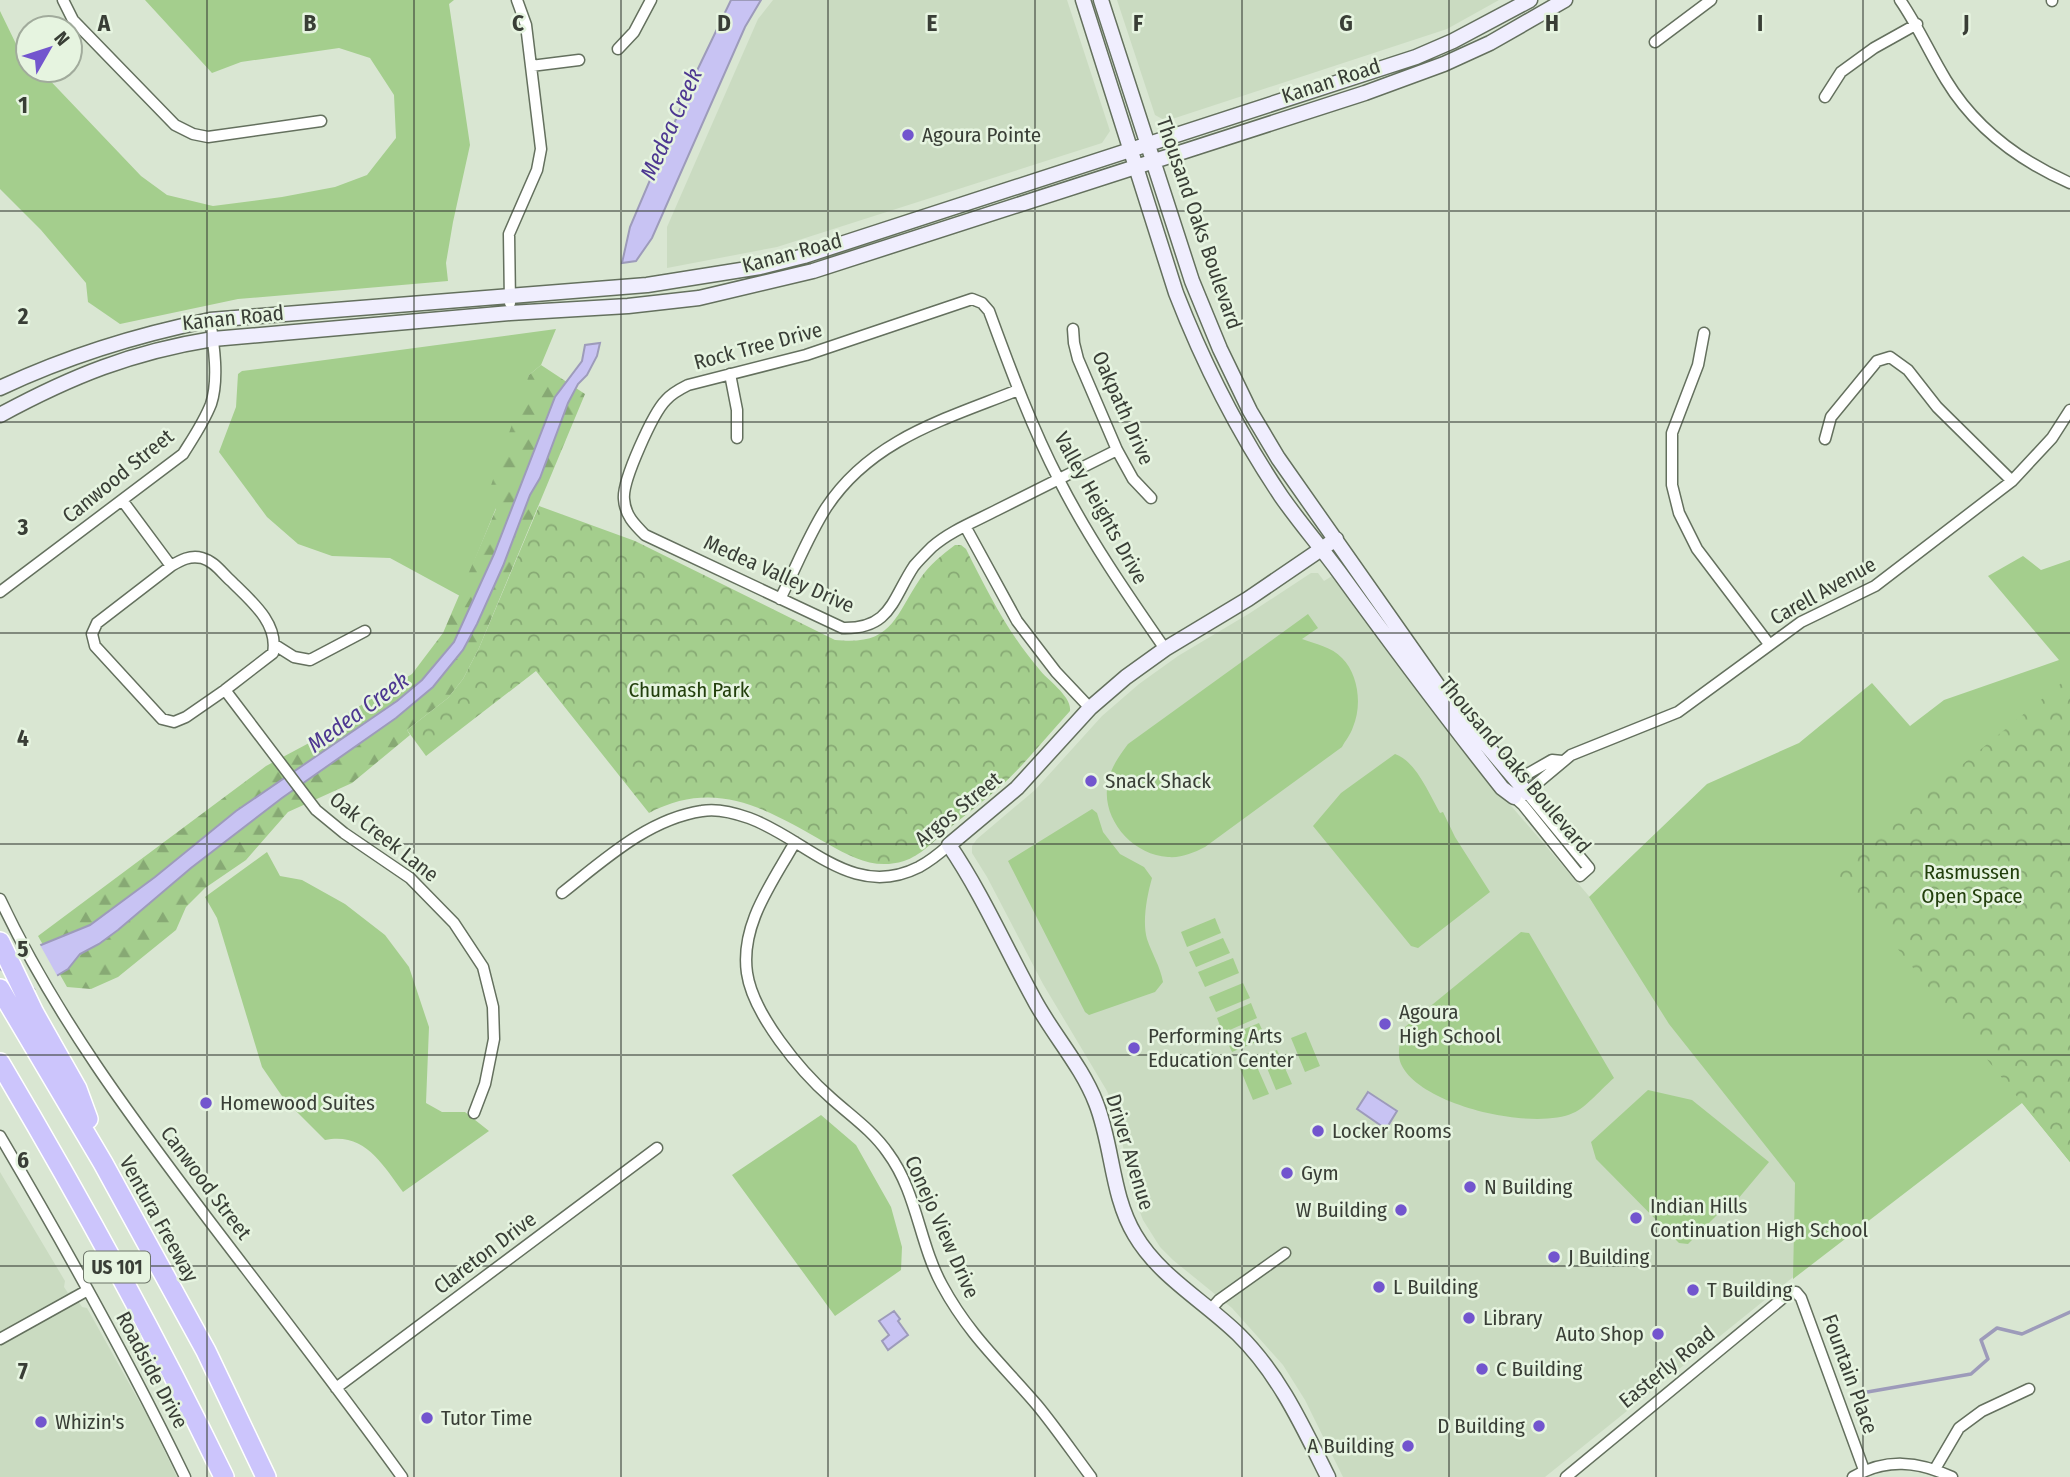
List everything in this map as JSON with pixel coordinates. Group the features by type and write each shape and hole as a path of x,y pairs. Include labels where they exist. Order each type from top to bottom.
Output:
{"highway":[{"path":"9,946 27,1017"},
{"name":"Ventura Freeway","path":"0,989 27,1017 206,1351 266,1477"},
{"name":"US 101","path":"0,1063 131,1293 224,1477"}],"main road":[{"name":"Thousand Oaks Boulevard","path":"1083,0 1176,293 1225,404 1281,495 1432,699 1502,788 1520,795"},
{"name":"Thousand Oaks Boulevard","path":"1101,0 1192,281 1244,399 1278,458 1448,700 1510,772 1520,795"},
{"name":"Kanan Road","path":"0,388 75,355 153,331 210,320 647,285 760,267 804,256 1416,57 1453,41 1530,0"},
{"name":"Kanan Road","path":"0,415 42,392 99,367 139,354 213,339 510,313 628,306 699,298 765,284 813,271 1365,93 1444,64 1490,43 1565,0"},
{"name":"Argos Street","path":"949,845 1017,788 1090,708 1164,649 1248,599 1336,539"},
{"name":"Driver Avenue","path":"949,845 979,892 1006,950 1038,1007 1088,1086 1097,1105 1121,1206 1135,1236 1172,1279 1240,1336 1266,1368 1287,1398 1328,1477"}],"street":[{"path":"63,0 73,20 175,125 193,134 208,137 321,121"},
{"path":"510,313 509,234 537,170 541,149 526,25 517,0"},
{"path":"618,49 634,32 651,0"},
{"path":"1655,42 1711,0"},
{"path":"1900,0 1967,110 2002,144 2043,171 2070,183"},
{"path":"1825,97 1841,72 1874,48 1917,24"},
{"path":"531,66 579,60"},
{"name":"Rock Tree Drive","path":"627,514 623,491 625,482 656,413 674,392 688,385 806,355 972,299 982,303"},
{"name":"Valley Heights Drive","path":"982,303 989,311 1018,390 1058,480 1095,545 1164,649"},
{"name":"Canwood Street","path":"0,592 183,454 211,402 214,382 210,320"},
{"name":"Oakpath Drive","path":"1073,329 1078,359 1117,450 1133,479 1151,498"},
{"path":"1704,333 1698,365 1672,433 1672,485 1679,513 1697,549 1769,644"},
{"path":"1825,439 1831,417 1877,361 1890,357 1908,370 1937,407 2012,481"},
{"path":"730,374 737,410 737,438"},
{"path":"780,599 825,509 860,469 898,439 1018,390"},
{"name":"Carell Avenue","path":"1520,795 1562,761 1678,712 1801,622 1875,586 2012,481 2052,438 2070,410"},
{"name":"Medea Valley Drive","path":"627,514 645,535 844,628 862,628 877,621 890,610 915,565 935,545 965,526 1117,450"},
{"path":"122,500 171,566"},
{"path":"965,526 1017,621 1056,672 1090,708"},
{"path":"198,557 210,561 257,607 274,635 275,645 273,653 225,690 186,717 174,722 162,719 96,646 93,634 97,623 171,566 184,558 198,557"},
{"path":"275,645 294,657 310,660 365,631"},
{"name":"Oak Creek Lane","path":"225,690 308,801 344,833 418,885 454,923 483,967 493,1007 494,1039 485,1084 474,1113"},
{"name":"Carell Avenue","path":"1510,772 1524,776 1552,760 1562,761"},
{"name":"Thousand Oaks Boulevard","path":"1520,795 1589,868 1580,876 1523,806 1520,795"},
{"name":"Argos Street","path":"562,893 631,840 678,816 706,810 733,813 758,821 848,873 874,877 900,875 920,866 949,845"},
{"name":"Conejo View Drive","path":"795,842 755,913 749,932 745,954 747,976 755,1001 806,1073 889,1153 905,1182 923,1240 941,1283 966,1326 1048,1418 1091,1477"},
{"name":"Canwood Street","path":"0,899 9,946 47,987 134,1119 402,1477"},
{"name":"Roadside Drive","path":"0,1136 88,1290 154,1411 186,1477"},
{"name":"Clareton Drive","path":"336,1388 657,1148"},
{"path":"1211,1309 1219,1300 1285,1252"},
{"path":"0,1339 88,1290"},
{"name":"Fountain Place","path":"1796,1292 1801,1298 1864,1471"},
{"name":"Easterly Road","path":"1566,1477 1789,1293 1796,1292"},
{"path":"1935,1469 1959,1428 1982,1411 2029,1389"},
{"path":"1853,1477 1880,1465 1900,1462 1935,1469 1952,1477"}],"shaded area":[{"path":"731,0 761,0 745,27 652,238 636,261 622,263 630,227 693,79"},
{"name":"Agoura Pointe","path":"773,0 1067,0 1110,131 1102,143 777,247 667,268 667,227 758,19"},
{"path":"1117,0 1499,0 1447,29 1166,121 1155,115"},
{"path":"600,343 597,356 587,375 578,384 568,403 540,478 530,495 477,624 463,650 433,687 396,718 282,798 191,868 118,930 80,954 68,969 33,990 0,969 41,945 90,925 155,877 236,811 397,701 422,680 454,642 494,554 555,397 582,361 585,345"},
{"name":"Agoura High School","path":"1311,573 1318,573 1324,581 1337,573 1500,793 1651,968 1801,1184 1797,1274 1545,1477 1343,1477 1305,1400 1283,1365 1232,1308 1160,1247 1143,1220 1131,1189 1117,1114 1107,1091 1043,984 972,853 972,846 977,839 1035,790 1102,716 1139,684 1178,656"},
{"path":"1368,1092 1397,1111 1386,1129 1357,1109"},
{"path":"0,1172 65,1281 64,1287 68,1293 72,1291 82,1307 87,1308 149,1419 177,1477 0,1477"},
{"path":"894,1311 908,1335 888,1350 882,1341 889,1335 879,1321"}],"green space":[{"path":"145,0 454,0 449,4 470,145 446,263 448,281 238,299 120,324 88,302 86,283 41,230 0,189 0,11 14,40 14,84 53,84 141,176 167,195 213,206 335,187 367,175 396,138 394,95 370,58 339,48 241,62 212,73"},
{"path":"556,329 541,365 529,375 496,508 460,596 390,558 332,556 298,544 267,517 219,452 236,407 238,374 242,371"},
{"path":"541,365 585,394 479,648 463,679 448,698 407,730 410,735 352,783 288,812 246,860 205,888 186,907 176,930 118,977 91,989 67,987 38,936 266,766 324,735 345,715 412,674 443,633 496,509 487,497 529,375"},
{"name":"Chumash Park","path":"539,506 635,541 835,640 854,641 880,634 897,617 927,569 955,545 961,545 966,549 1008,626 1039,669 1063,694 1070,705 1070,711 995,792 921,852 904,861 883,864 855,858 764,810 720,798 698,798 674,803 649,813 536,671 426,756 407,730 448,698 463,679 479,648"},
{"path":"2023,556 2041,570 2070,560 2070,1162 2022,1103 1793,1279 1795,1183 1669,1024 1589,897 1707,784 1799,743 1872,683 1910,726 1944,700 2059,660 1988,576"},
{"path":"1308,614 1318,628 1302,639 1338,654 1348,665 1355,682 1358,700 1356,719 1342,747 1205,847 1183,856 1168,857 1155,855 1131,842 1114,821 1107,795 1111,771 1128,744"},
{"name":"Rasmussen Open Space","path":"2070,676 2070,1162 1834,870"},
{"path":"1395,754 1416,771 1490,892 1418,948 1411,946 1313,826 1341,793"},
{"path":"1092,809 1097,813 1103,832 1120,854 1144,867 1152,878 1145,924 1147,939 1163,982 1155,992 1089,1015 1085,1012 1008,861"},
{"path":"267,852 280,876 302,880 345,904 385,935 409,967 429,1027 426,1103 442,1112 465,1112 489,1131 403,1192 380,1161 362,1146 339,1139 325,1140 284,1099 262,1067 217,918 205,897"},
{"path":"1215,918 1221,933 1187,947 1181,932"},
{"path":"1521,932 1529,933 1614,1078 1578,1110 1555,1118 1506,1116 1453,1103 1430,1092 1412,1079 1401,1064 1399,1055 1405,1027"},
{"path":"1223,938 1230,953 1196,967 1189,952"},
{"path":"1233,958 1239,973 1205,987 1198,972"},
{"path":"1243,983 1250,998 1216,1012 1209,997"},
{"path":"1251,1003 1257,1018 1223,1033 1217,1018"},
{"path":"1259,1023 1266,1038 1232,1052 1225,1037"},
{"path":"1306,1032 1320,1066 1305,1072 1291,1038"},
{"path":"1277,1050 1292,1084 1276,1090 1262,1056"},
{"path":"1254,1060 1269,1094 1253,1100 1239,1066"},
{"path":"1648,1090 1692,1100 1769,1162 1727,1212 1723,1209 1688,1244 1679,1243 1596,1159 1591,1142"},
{"path":"821,1115 856,1145 891,1207 902,1247 901,1270 835,1316 732,1175"}],"pier":[{"path":"39,943 59,979 37,992 16,956"}],"waterway":[{"path":"1850,1395 1971,1374 1988,1359 1981,1340 1997,1328 2022,1334 2070,1312"}],"place":[{"name":"Agoura Pointe","path":"908,135"},
{"name":"Snack Shack","path":"1091,781"},
{"name":"Agoura High School","path":"1385,1024"},
{"name":"Performing Arts Education Center","path":"1134,1048"},
{"name":"Homewood Suites","path":"206,1103"},
{"name":"Locker Rooms","path":"1318,1131"},
{"name":"Gym","path":"1287,1173"},
{"name":"N Building","path":"1470,1187"},
{"name":"W Building","path":"1401,1210"},
{"name":"Indian Hills Continuation High School","path":"1636,1218"},
{"name":"J Building","path":"1554,1257"},
{"name":"L Building","path":"1379,1287"},
{"name":"T Building","path":"1693,1290"},
{"name":"Library","path":"1469,1318"},
{"name":"Auto Shop","path":"1658,1334"},
{"name":"C Building","path":"1482,1369"},
{"name":"Tutor Time","path":"427,1418"},
{"name":"Whizin's","path":"41,1422"},
{"name":"D Building","path":"1539,1426"},
{"name":"A Building","path":"1408,1446"}],"water label":[{"name":"Medea Creek","path":"671,124"},
{"name":"Medea Creek","path":"358,712"}]}
